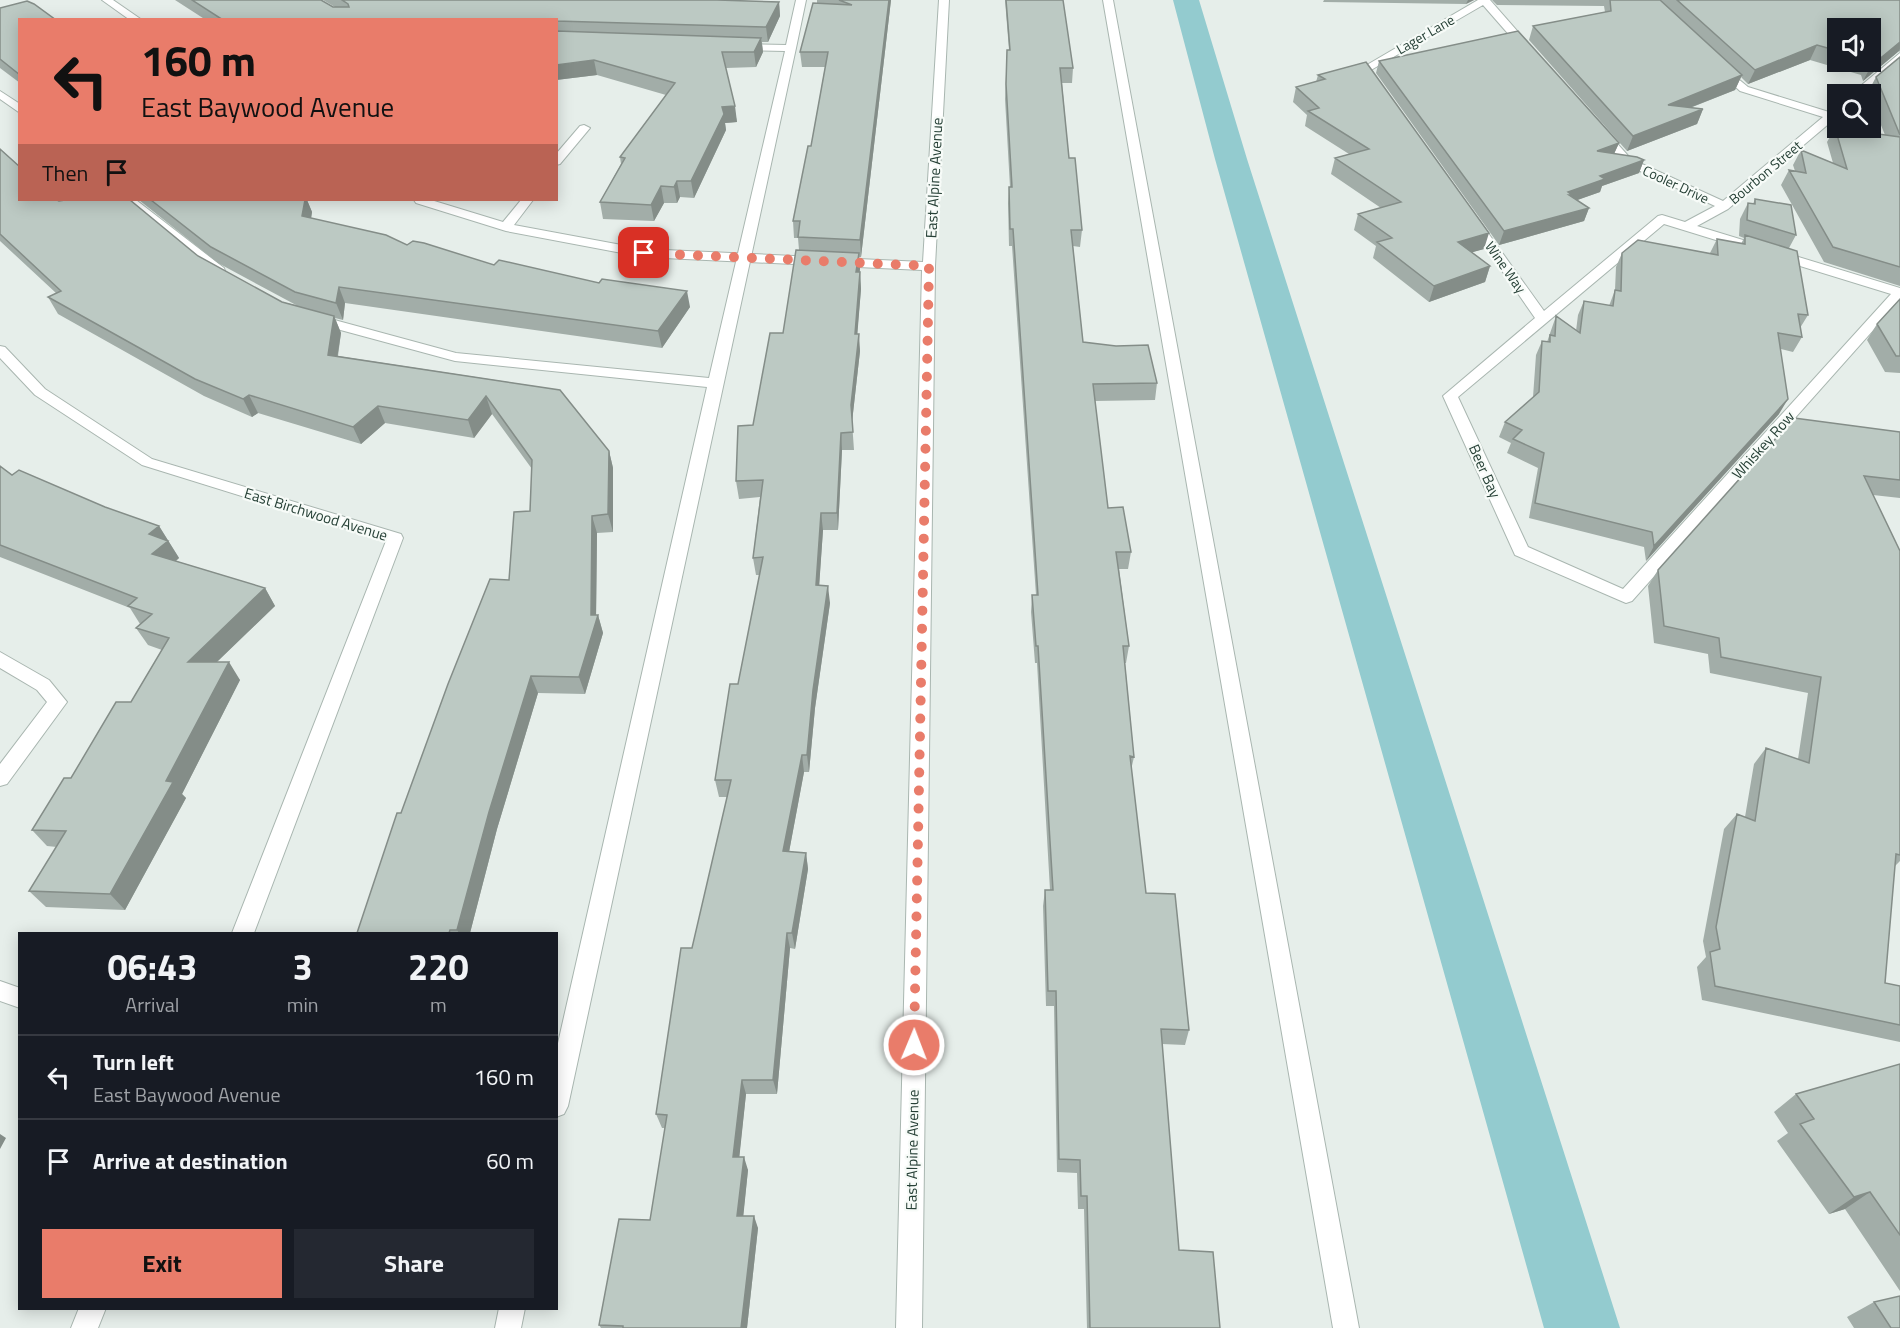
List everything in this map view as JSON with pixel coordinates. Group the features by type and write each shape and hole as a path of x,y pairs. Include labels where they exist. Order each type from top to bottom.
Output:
{"street":[{"path":"107,0 134,18"},
{"path":"558,1097 801,0"},
{"name":"East Alpine Avenue","path":"909,1328 929,266 944,0"},
{"path":"1108,0 1346,1328"},
{"path":"1484,0 1540,63"},
{"name":"Lager Lane","path":"1386,98 1365,69 1484,0"},
{"path":"732,46 791,48"},
{"path":"1709,56 1743,89 1827,111"},
{"path":"1868,84 1899,58"},
{"path":"0,94 18,108"},
{"name":"Bourbon Street","path":"1687,226 1724,206 1827,119"},
{"name":"Cooler Drive","path":"1595,125 1627,161 1724,206"},
{"path":"558,160 584,128"},
{"path":"130,201 212,268 231,278"},
{"path":"423,201 506,227 644,253 929,266"},
{"path":"506,227 526,201"},
{"name":"Wine Way","path":"1468,213 1543,319"},
{"path":"1543,319 1662,219 1900,292"},
{"name":"Whiskey Row","path":"1626,597 1900,292"},
{"path":"308,317 455,357 715,384"},
{"name":"Beer Bay","path":"1543,319 1450,396 1521,551 1626,597"},
{"name":"East Birchwood Avenue","path":"0,350 40,392 147,462 395,538 243,932"},
{"path":"0,659 43,685 58,702 0,778"},
{"path":"0,991 18,997"},
{"path":"84,1328 92,1310"},
{"path":"508,1328 512,1310"}],"building":[{"path":"192,0 321,0 333,7 349,7 342,0 779,2 766,27 558,21 558,18 220,18"},
{"path":"839,0 889,0 860,240 798,237 800,221 793,221 808,146 811,146 828,52 800,52 813,3 852,5"},
{"path":"1006,0 1063,0 1073,68 1060,68 1069,158 1075,158 1082,230 1071,230 1083,342 1116,346 1148,345 1157,383 1093,384 1108,508 1123,507 1131,552 1116,552 1129,646 1123,646 1134,757 1130,756 1146,893 1175,894 1189,1030 1161,1029 1179,1250 1213,1252 1220,1328 1090,1328 1087,1196 1081,1196 1080,1160 1059,1159 1056,991 1048,991 1045,890 1053,890 1038,646 1036,646 1032,595 1038,595 1013,229 1010,229 1009,187 1012,187 1006,84 1007,50 1010,50"},
{"path":"1610,0 1660,0 1742,75 1668,105 1703,109 1633,136 1533,26 1611,11"},
{"path":"1677,0 1900,0 1900,42 1881,58 1881,18 1827,18 1827,48 1817,45 1755,70"},
{"path":"27,1 53,18 18,18 18,73 0,59 0,8"},
{"path":"558,31 761,38 754,52 722,52 735,106 722,107 724,114 691,181 677,181 674,187 661,186 651,205 600,202 625,158 620,157 675,83 594,60 558,65"},
{"path":"1518,31 1619,143 1597,151 1644,160 1600,176 1605,179 1568,192 1589,208 1504,231 1379,61"},
{"path":"1900,57 1900,135 1881,84 1876,77"},
{"path":"1366,62 1489,233 1458,242 1490,266 1434,286 1377,242 1392,238 1358,214 1401,202 1335,158 1369,149 1308,111 1319,108 1296,87 1325,79 1318,75"},
{"path":"1881,134 1900,137 1900,267 1833,247 1789,170 1806,173 1801,150 1847,169 1838,138 1881,138"},
{"path":"0,149 18,165 18,201 131,201 198,256 282,302 334,316 328,355 560,390 609,451 608,514 592,516 591,615 598,615 579,677 531,676 489,812 457,930 449,932 357,932 397,813 401,813 448,684 490,579 509,580 514,512 530,511 532,460 486,396 468,420 378,406 353,427 249,395 243,399 195,379 48,297 61,291 0,234"},
{"path":"1755,199 1791,205 1796,235 1747,220 1748,203 1755,204"},
{"path":"152,201 305,201 302,216 386,235 407,245 413,241 424,243 494,265 499,260 599,283 602,279 687,291 658,331 339,287 336,303 295,292 211,247"},
{"path":"1745,235 1797,251 1808,315 1798,314 1802,337 1778,333 1788,399 1654,546 1652,532 1535,503 1544,453 1513,439 1522,430 1505,422 1539,392 1542,341 1550,342 1550,335 1555,336 1556,316 1580,333 1584,301 1613,306 1615,290 1621,291 1622,253 1638,240 1718,255 1717,239 1745,244"},
{"path":"796,250 859,253 856,272 860,272 855,334 859,334 851,405 853,432 841,433 837,513 821,513 816,585 828,586 813,690 807,755 802,755 783,851 806,853 792,933 787,933 773,1080 742,1080 733,1157 744,1157 737,1216 754,1216 741,1328 623,1328 623,1326 599,1325 619,1219 650,1220 667,1115 656,1114 681,948 692,948 731,780 715,780 730,684 738,684 763,557 753,558 763,480 736,481 738,426 753,425 770,333 783,333"},
{"path":"1900,299 1900,356 1896,356 1877,324"},
{"path":"1794,418 1900,432 1900,480 1864,476 1900,551 1900,855 1896,854 1885,983 1900,986 1900,1025 1715,986 1710,952 1720,949 1716,927 1737,814 1755,821 1766,748 1809,763 1821,677 1721,657 1719,638 1664,626 1658,570"},
{"path":"0,466 12,475 19,470 105,507 159,526 149,534 168,541 152,554 265,588 188,662 229,662 166,781 173,782 110,894 29,891 66,831 32,830 64,778 71,778 116,702 131,702 169,638 136,628 152,614 128,606 137,598 0,545"},
{"path":"1900,1064 1900,1235 1870,1192 1854,1197 1800,1124 1814,1119 1796,1094"},
{"path":"1900,1296 1900,1328 1891,1328 1874,1302"}],"waterway":[{"path":"1186,0 1231,159 1582,1328"}],"route":[{"path":"644,253 929,266 914,1045"}]}
